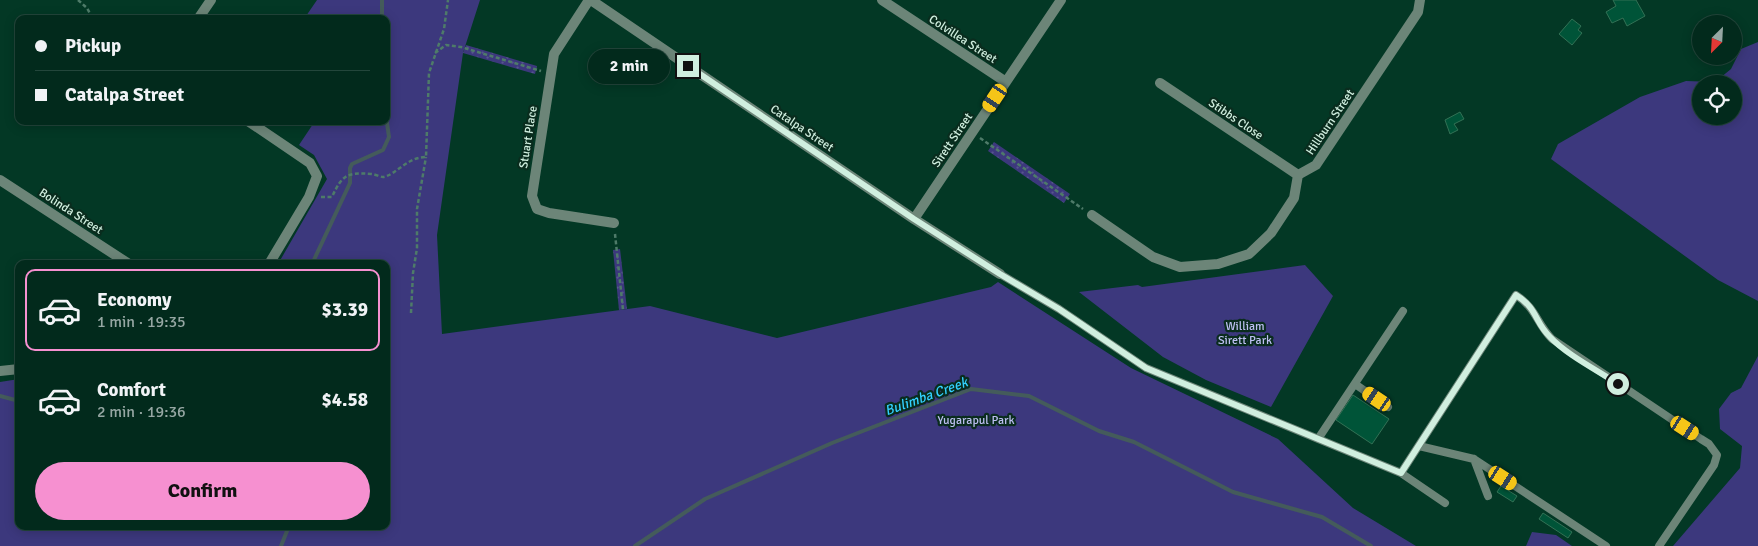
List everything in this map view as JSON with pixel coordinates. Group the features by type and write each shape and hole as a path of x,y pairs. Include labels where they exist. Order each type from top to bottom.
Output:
{"street":[{"path":"201,15 211,0"},
{"name":"Stuart Place","path":"590,0 554,54 532,196 537,209 550,213 614,223"},
{"name":"Catalpa Street","path":"590,0 914,219 1000,274"},
{"name":"Colvillea Street","path":"882,0 1006,82"},
{"name":"Sirett Street","path":"914,219 1060,0"},
{"name":"Hillburn Street","path":"1298,175 1316,165 1418,12 1420,0"},
{"name":"Stibbs Close","path":"1160,83 1298,175"},
{"path":"254,125 310,163 318,176 309,197 271,260"},
{"path":"1092,215 1153,257 1180,266 1218,264 1249,254 1271,233 1294,198 1298,175"},
{"name":"Bolinda Street","path":"0,180 123,260"},
{"path":"0,371 15,369"}],"lane":[{"path":"1000,274 1059,309 1146,368 1401,473 1445,503"},
{"path":"1401,473 1516,295 1530,305 1542,328 1552,339 1701,439 1717,455 1714,465 1659,546"},
{"path":"1318,440 1404,311"},
{"path":"1355,384 1388,406"},
{"path":"1419,446 1474,459 1606,546"},
{"path":"1474,459 1488,496"}],"path":[{"path":"78,0 87,8 91,15"},
{"path":"411,313 413,273 417,248 417,209 426,157 429,73 444,29 448,0"},
{"path":"435,53 446,46 461,48 550,74"},
{"path":"972,132 986,144 1092,215"},
{"path":"309,197 332,197 341,179 345,176 355,173 383,177 416,157 426,157"},
{"path":"614,223 623,310"}],"green space":[{"name":"Yugarapul Park","path":"317,0 480,0 463,53 437,235 442,334 650,306 777,338 991,287 998,282 1131,368 1278,439 1353,508 1416,546 0,546 0,382 15,380 15,530 390,530 390,260 280,260 327,179 314,155 299,145 312,125 390,125 390,15 307,15"},
{"path":"1758,42 1758,301 1718,280 1551,159 1558,144 1640,97 1686,81 1692,81 1692,125 1742,125 1742,75 1724,75 1733,65 1742,65 1742,49"},
{"path":"466,45 537,66 535,74 463,53"},
{"path":"994,142 1070,194 1064,203 988,151"},
{"path":"620,249 627,309 619,310 613,250"},
{"name":"William Sirett Park","path":"1305,265 1333,296 1271,407 1206,380 1163,357 1079,292 1138,285 1142,287"},
{"path":"1758,356 1758,546 1673,546 1740,468 1742,446 1720,429 1719,409 1731,393 1741,388"},
{"path":"1532,532 1556,535 1572,546 1526,546"}],"building":[{"path":"1613,0 1636,0 1645,16 1627,26 1623,18 1612,23 1606,12 1616,6"},
{"path":"1572,19 1581,26 1578,30 1582,33 1572,45 1559,34"},
{"path":"1460,112 1464,119 1454,124 1458,130 1450,134 1445,120"},
{"path":"1353,395 1389,419 1372,444 1336,420"},
{"path":"1501,486 1517,496 1513,502 1497,492"},
{"path":"1543,513 1572,532 1568,538 1539,519"}],"waterway":[{"path":"382,0 382,15"},
{"path":"314,260 350,183 350,168 352,164 383,150 389,137 387,125"},
{"name":"Bulimba Creek","path":"635,546 705,499 832,443 971,389 1029,396 1099,431 1134,442 1233,492 1322,517 1371,546"},
{"path":"0,396 15,400"},
{"path":"281,546 287,530"}],"route":[{"path":"688,66 914,219 1059,309 1146,368 1401,473 1516,295 1530,305 1542,328 1552,339 1618,384"}]}
